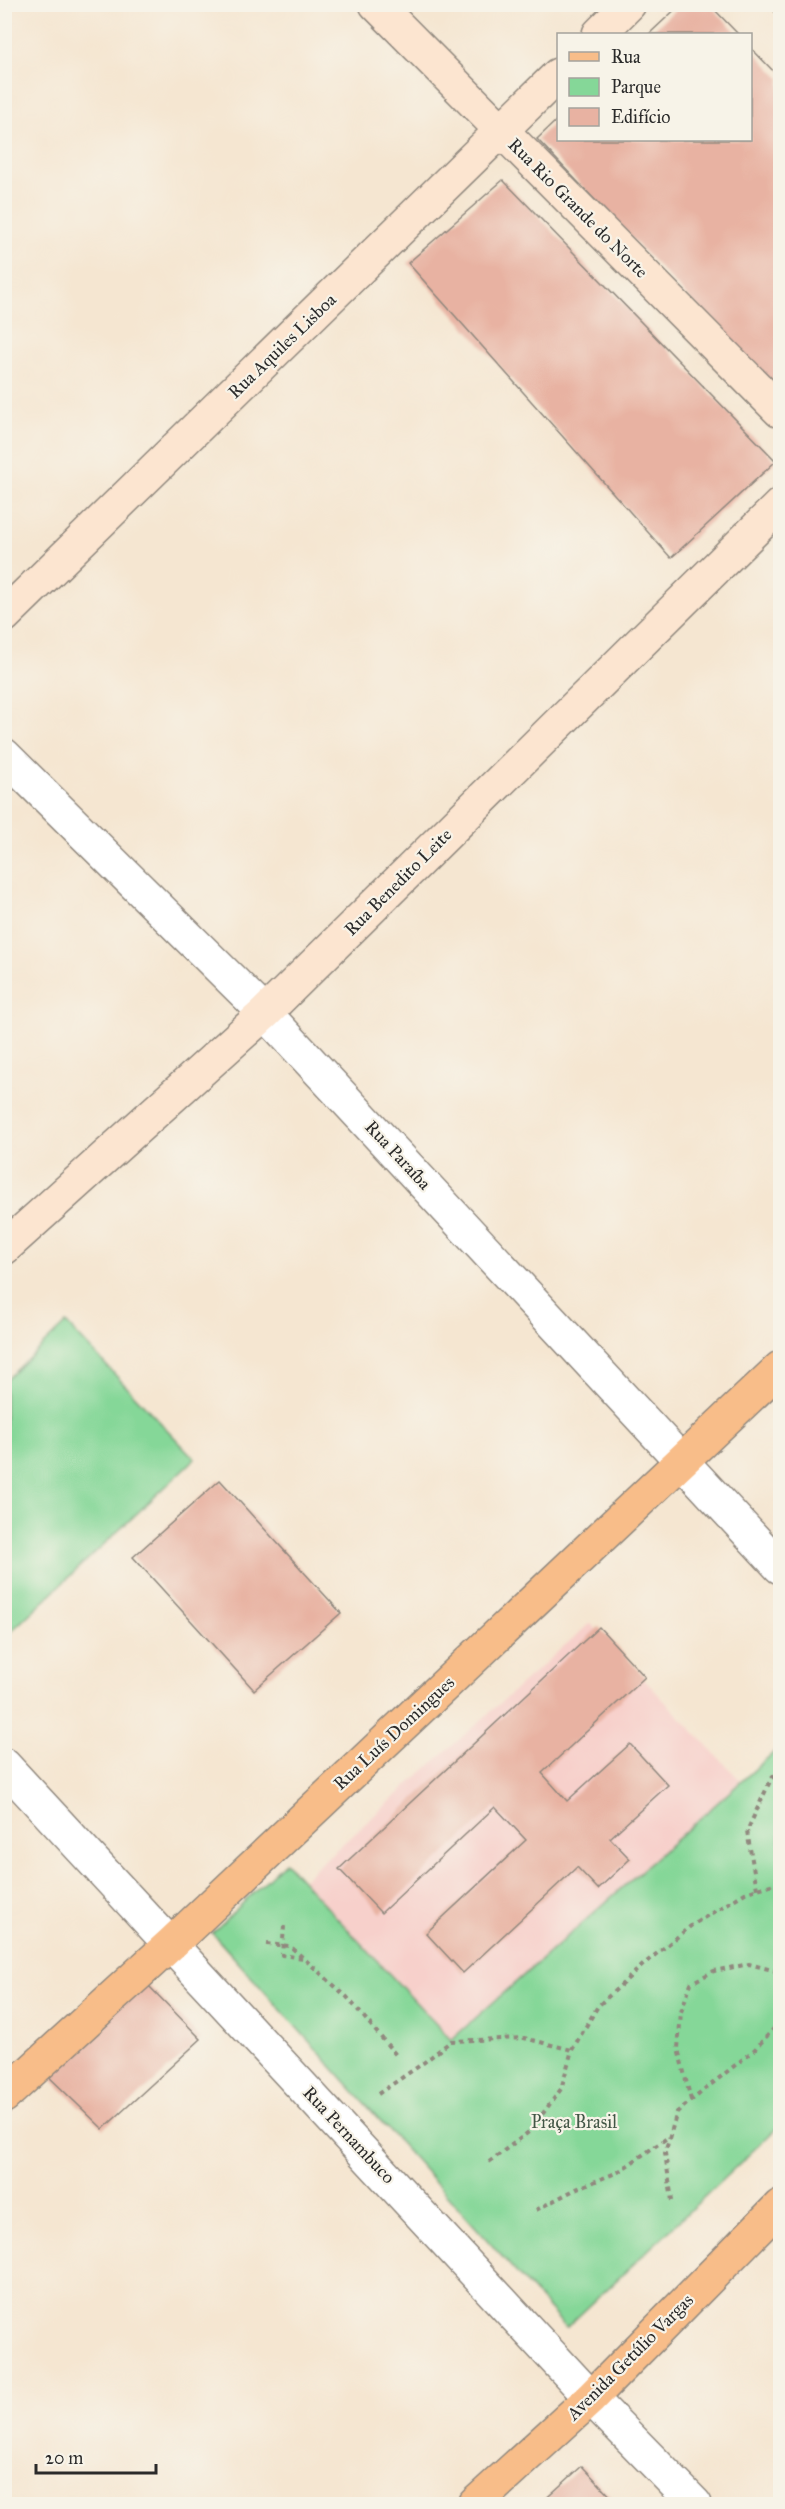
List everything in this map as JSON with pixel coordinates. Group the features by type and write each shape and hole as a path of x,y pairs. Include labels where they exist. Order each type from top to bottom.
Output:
{"main road":[{"name":"Rua Luís Domingues","path":"4,2096 172,1943 780,1368"},
{"name":"Avenida Getúlio Vargas","path":"475,2505 591,2398 780,2206"}],"street":[{"name":"Rua Rio Grande do Norte","path":"376,4 780,411"},
{"path":"600,33 629,4"},
{"name":"Rua Aquiles Lisboa","path":"4,616 557,76"},
{"name":"Rua Benedito Leite","path":"4,1248 266,1013 780,505"},
{"name":"Rua Paraíba","path":"4,755 266,1013 780,1567"},
{"name":"Rua Pernambuco","path":"4,1765 172,1943 591,2398 695,2505"}],"path":[{"path":"769,4 780,16"},
{"path":"758,1889 747,1831 771,1779 780,1770"},
{"path":"489,2162 530,2131 561,2089 572,2050 598,2006 692,1925 744,1893 780,1882"},
{"path":"284,1926 282,1955 304,1958"},
{"path":"266,1944 290,1946 347,1997 396,2055"},
{"path":"691,2100 678,2049 681,2012 691,1983 714,1971 749,1964 780,1972"},
{"path":"672,2201 665,2153 677,2112 754,2050 780,2022"},
{"path":"378,2094 451,2041 524,2038 572,2050"},
{"path":"536,2210 576,2189 618,2172 670,2135"}],"shaded area":[{"path":"590,1623 741,1781 451,2041 302,1880"}],"green space":[{"path":"66,1323 195,1459 5,1637 5,1381"},
{"name":"Praça Brasil","path":"780,1747 780,2125 566,2328 212,1933 285,1862 451,2040"}],"building":[{"path":"681,4 709,4 737,33 650,33"},
{"path":"752,49 780,78 780,394 537,139 557,120 557,141 752,141"},
{"path":"503,180 776,461 671,558 408,263"},
{"path":"220,1480 341,1613 254,1690 133,1557"},
{"path":"599,1627 645,1677 542,1773 567,1801 630,1744 668,1785 610,1838 630,1859 598,1889 577,1867 463,1973 426,1933 526,1840 495,1807 381,1913 339,1869"},
{"path":"144,1981 201,2039 103,2129 45,2073"},
{"path":"582,2466 618,2504 540,2504"}]}
